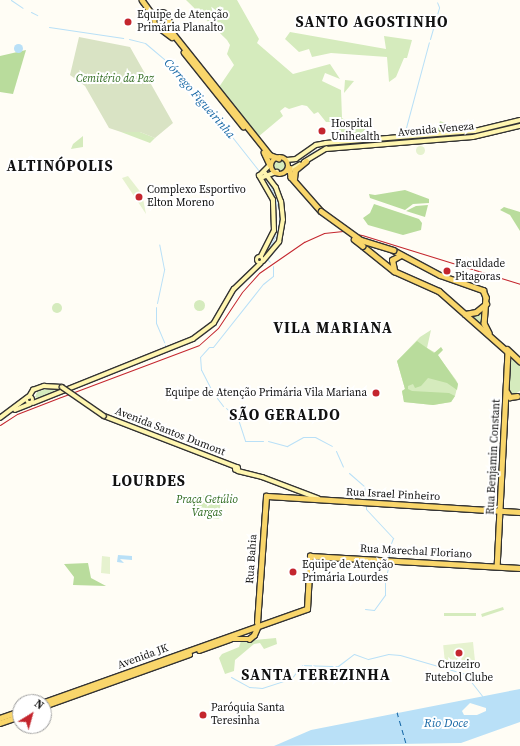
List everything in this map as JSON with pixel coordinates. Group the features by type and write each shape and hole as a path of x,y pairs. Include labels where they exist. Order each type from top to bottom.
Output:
{"main road":[{"path":"142,0 155,18 155,23 169,33 266,154 272,170 277,172"},
{"path":"146,0 153,9 168,14 171,31 270,155 287,160 288,170 291,177 305,193"},
{"path":"155,18 163,12"},
{"path":"160,28 167,27 170,22"},
{"name":"Avenida Veneza","path":"287,160 296,159 316,145 326,143 475,131 520,120"},
{"name":"Avenida Veneza","path":"288,170 326,149 473,137 520,126"},
{"path":"305,153 306,161 294,174 295,181 320,212 394,271 433,287 465,314 478,312 486,304"},
{"path":"261,262 257,258 261,256 273,234 275,219 273,200 261,178 266,174 270,165 278,158"},
{"path":"266,174 288,170"},
{"path":"288,170 320,212 361,240 393,250 440,275 480,288 486,294 486,328 519,360"},
{"path":"0,418 31,399 43,400 84,381 193,340 214,323 234,290 277,245 283,225 281,202 266,174"},
{"path":"261,256 261,262"},
{"path":"394,271 391,264 393,258 403,256"},
{"name":"Rua Benjamin Constant","path":"465,314 505,349 508,362 497,566"},
{"path":"508,362 513,358 519,360"},
{"name":"Avenida Santos Dumont","path":"31,399 37,388 50,385 62,387 104,416 230,464 237,469 301,492 306,497"},
{"path":"506,389 509,396 518,395"},
{"path":"506,401 518,395"},
{"path":"12,411 31,399"},
{"name":"Rua Israel Pinheiro","path":"266,496 306,497 327,501 520,512"},
{"name":"Rua Bahia","path":"245,640 253,636 257,626 266,496"},
{"name":"Rua Marechal Floriano","path":"306,609 310,556 520,568"},
{"name":"Avenida JK","path":"52,699 306,609"},
{"name":"Avenida JK","path":"52,703 230,639 245,640"},
{"path":"0,718 12,714"},
{"path":"0,723 12,719"}],"green space":[{"path":"186,0 237,0 259,39 257,43 293,74 330,64 340,79 325,73 322,81 341,90 342,118 350,123 365,127 368,136 347,138 332,122 326,122 318,112 314,114 307,106 302,105 289,109 285,107 280,111 283,116 258,137 219,87 234,65 227,54 230,45 227,40"},
{"path":"162,13 167,15 169,20 167,25 162,27 157,25 155,20 157,15"},
{"path":"290,32 386,49 384,36 412,40 407,58 404,58 396,77 389,82 387,57 331,53 312,57 309,49 299,52 285,39"},
{"name":"Cemitério da Paz","path":"79,37 130,47 173,123 155,138 140,132 121,132 109,128 85,86 70,75"},
{"path":"26,50 13,94 0,92 0,56"},
{"path":"345,80 354,81 344,93"},
{"path":"440,121 467,131 436,134"},
{"path":"121,132 140,132 155,138 150,143"},
{"path":"83,136 83,147 71,149 73,144"},
{"path":"420,145 425,150 420,155 415,150"},
{"path":"278,160 282,160 286,166 282,172 278,172 274,168 274,164"},
{"name":"Complexo Esportivo Elton Moreno","path":"128,176 142,194 146,214 122,178"},
{"path":"405,190 429,199 429,203 413,204 405,210 370,198 369,194 375,195"},
{"path":"374,204 419,219 422,223 421,230 403,235 368,225 363,218 370,213"},
{"path":"428,205 425,217 406,211 416,206"},
{"path":"504,207 520,212 520,231 510,215 500,210"},
{"path":"199,299 203,301 205,305 203,309 199,311 195,309 193,305 195,301"},
{"path":"55,303 59,303 61,304 61,312 55,313 52,310 52,306"},
{"path":"483,308 482,320 484,330 468,315"},
{"path":"431,330 427,348 436,353 456,380 458,384 455,396 451,402 433,405 404,402 402,391 405,389 397,361 420,337"},
{"path":"417,341 434,353 441,347 443,350 438,355 458,384 457,390 447,383 428,378 421,386 415,388 413,384 408,386 408,389 412,391 449,393 455,396 451,402 433,405 404,402 402,391 405,389 397,361"},
{"path":"513,359 520,365 520,391 511,396 507,389 510,362"},
{"path":"46,389 59,391 37,398 35,397 37,392"},
{"name":"Praça Getúlio Vargas","path":"195,495 221,497 219,519 193,517"},
{"path":"102,556 110,557 110,574 101,573"},
{"path":"88,563 91,578 106,586 73,585 74,577 64,564"},
{"path":"503,607 504,610 482,617 481,614"},
{"path":"444,613 476,613 476,616 444,616"},
{"path":"276,638 277,644 264,649 260,643 254,644 235,660 234,671 225,674 219,658 222,654 239,647 241,641"},
{"name":"Cruzeiro Futebol Clube","path":"473,642 475,662 445,665 443,645"}],"water":[{"path":"18,43 23,48 18,53 13,48"},
{"path":"118,555 132,556 132,560 120,559 124,563 117,562"},
{"name":"Rio Doce","path":"520,689 520,722 461,743 274,746 311,730","holes":["470,703 486,708 486,711 477,715 464,715 462,711"]}],"waterway":[{"name":"Córrego Figueirinha","path":"11,0 23,8"},
{"path":"430,39 439,7 437,2"},
{"name":"Córrego Figueirinha","path":"31,12 37,15"},
{"name":"Córrego Figueirinha","path":"49,27 123,38"},
{"name":"Córrego Figueirinha","path":"129,39 145,43 164,59 214,114 259,171"},
{"path":"404,135 429,42"},
{"name":"Córrego Figueirinha","path":"309,154 323,147 481,133 520,123"},
{"name":"Córrego Figueirinha","path":"294,164 302,159"},
{"name":"Córrego Figueirinha","path":"265,178 271,187 279,210 277,233 265,256"},
{"path":"157,303 164,269 159,244"},
{"name":"Córrego Figueirinha","path":"267,259 270,262"},
{"name":"Córrego Figueirinha","path":"214,395 201,370 200,357 209,347 213,347 263,284 273,276 273,266"},
{"path":"156,307 156,323 164,342"},
{"name":"Córrego Figueirinha","path":"217,398 223,406"},
{"name":"Córrego Figueirinha","path":"226,408 238,419 245,441 263,441"},
{"name":"Córrego Figueirinha","path":"268,441 287,446 303,437 315,437 332,446"},
{"name":"Córrego Figueirinha","path":"336,451 343,467"},
{"name":"Córrego Figueirinha","path":"349,473 364,486 366,501"},
{"name":"Córrego Figueirinha","path":"366,504 366,509 393,538 388,551 389,558"},
{"name":"Córrego Figueirinha","path":"365,609 374,610 385,595 385,581 389,563"},
{"path":"231,677 249,687 262,688 292,678 301,665 338,666 354,654 368,659 388,654 400,655 465,674 482,696"}],"ferry route":[{"path":"397,712 406,744"}],"railway":[{"path":"0,425 17,414 199,345 218,328 242,292 259,273 304,242 324,233 343,231 362,235 520,284"}],"place":[{"name":"Equipe de Atenção Primária Planalto","path":"128,22"},
{"name":"Hospital Unihealth","path":"322,131"},
{"name":"Complexo Esportivo Elton Moreno","path":"139,197"},
{"name":"Faculdade Pitagoras","path":"447,271"},
{"name":"Equipe de Atenção Primária Vila Mariana","path":"376,393"},
{"name":"Equipe de Atenção Primária Lourdes","path":"293,572"},
{"name":"Cruzeiro Futebol Clube","path":"459,653"},
{"name":"Paróquia Santa Teresinha","path":"203,715"}],"district":[{"name":"SANTO AGOSTINHO","path":"372,22"},
{"name":"ALTINÓPOLIS","path":"60,166"},
{"name":"VILA MARIANA","path":"333,328"},
{"name":"SÃO GERALDO","path":"285,415"},
{"name":"LOURDES","path":"149,481"},
{"name":"SANTA TEREZINHA","path":"316,675"}]}
